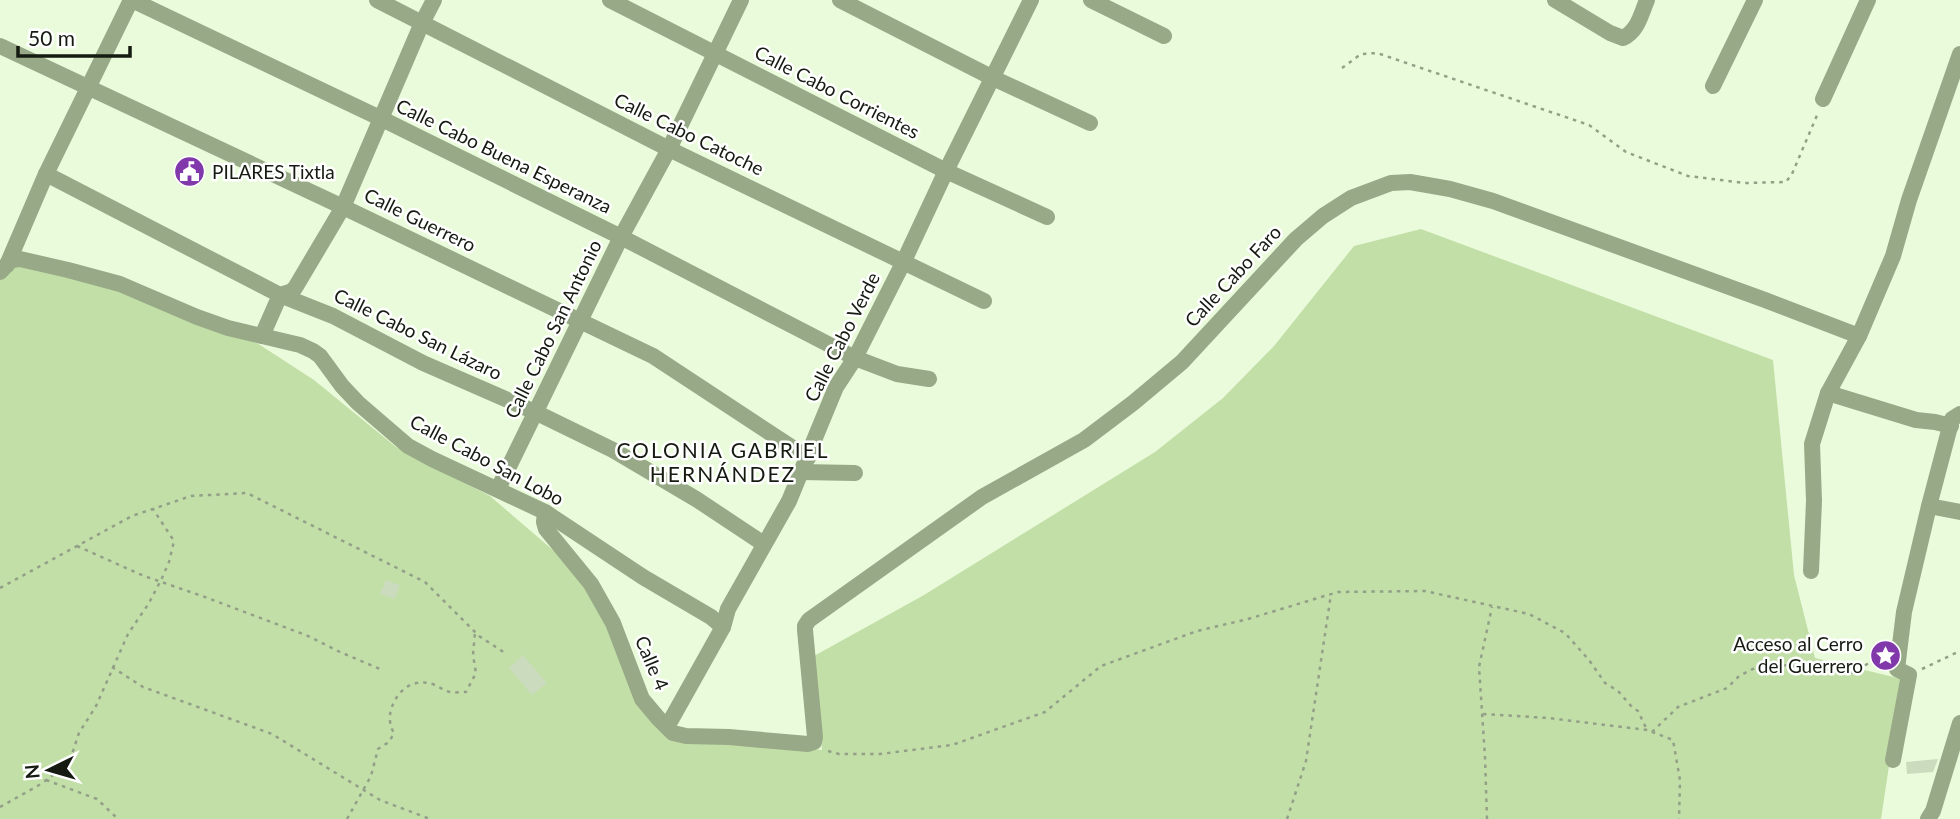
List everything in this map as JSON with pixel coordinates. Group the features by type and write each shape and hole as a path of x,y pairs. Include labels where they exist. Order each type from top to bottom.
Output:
{"street":[{"path":"3,268 131,0"},
{"name":"Calle Cabo Buena Esperanza","path":"131,0 382,119 621,237 855,358 897,374 929,379"},
{"name":"Calle Cabo Catoche","path":"377,0 669,149 984,301"},
{"path":"262,336 280,295 295,288 343,207 434,0"},
{"name":"Calle Cabo Corrientes","path":"610,0 946,171 1046,217"},
{"name":"Calle Cabo San Antonio","path":"498,489 741,0"},
{"path":"840,0 993,78 1090,123"},
{"name":"Calle Cabo Verde","path":"667,727 723,627 728,609 789,501 836,387 855,358 1031,0"},
{"path":"1091,0 1164,36"},
{"path":"1555,0 1623,38 1635,30 1647,0"},
{"path":"1713,86 1755,0"},
{"path":"1823,99 1868,0"},
{"name":"Calle Guerrero","path":"0,46 653,356 804,465"},
{"path":"1811,570 1814,502 1812,444 1828,393 1859,336 1893,257 1909,200 1960,54"},
{"name":"Calle Cabo San Lázaro","path":"46,174 280,295 333,316 423,363 613,450 696,499 764,544"},
{"name":"Calle Cabo Faro","path":"811,743 816,729 806,622 982,497 1084,440 1133,403 1181,362 1296,239 1351,198 1375,188 1391,183 1410,182 1450,189 1493,201 1859,336"},
{"name":"Calle Cabo San Lobo","path":"3,268 11,260 20,259 120,284 228,328 300,345 313,351 358,403 408,446 498,489 711,617 723,627"},
{"path":"1828,393 1916,421 1935,422 1957,418 1929,506 1904,612 1897,669 1909,675 1893,760"},
{"path":"804,465 855,473"},
{"path":"1929,506 1960,513"},
{"name":"Calle 4","path":"544,517 546,529 591,584 613,623 642,699 667,727"},
{"path":"1928,819 1933,811 1960,723"},
{"path":"667,727 673,733 686,736 811,743"}],"path":[{"path":"1342,68 1361,54 1377,54 1589,125 1626,152 1688,176 1745,183 1786,182 1792,174 1823,99"},
{"path":"0,588 132,516 191,495 247,493 425,582 475,632 505,653"},
{"path":"0,807 69,763 79,733 96,706 128,634 149,603 169,562 174,541 153,509"},
{"path":"77,546 144,576 308,636 340,653 380,669"},
{"path":"811,743 839,754 880,754 952,745 1045,712 1101,666 1197,631 1331,594 1352,592 1425,591 1529,614 1565,633 1605,683 1618,691 1632,708 1638,711 1647,730"},
{"path":"1287,819 1306,761 1331,594"},
{"path":"1487,819 1479,667 1492,607"},
{"path":"347,819 371,776 378,749 388,742 394,733 390,727 390,710 400,691 411,684 422,682 448,692 466,692 476,673 473,655 475,632"},
{"path":"1652,732 1678,706 1727,688 1739,676 1765,663 1856,673 1872,660 1887,641"},
{"path":"1909,675 1960,651"},
{"path":"112,667 143,687 272,734 380,800 430,819"},
{"path":"1483,714 1548,718 1647,730 1672,740 1679,780 1679,819"},
{"path":"46,780 97,799 118,819"}],"green space":[{"path":"1421,229 1773,360 1794,575 1815,658 1902,679 1881,819 0,819 0,280 17,264 116,285 257,343 314,380 396,447 490,496 575,569 664,732 822,750 814,656 924,595 1155,452 1223,398 1274,346 1354,246"}],"building":[{"path":"386,580 400,585 395,599 380,594"},
{"path":"523,655 547,683 532,695 509,668"},
{"path":"1938,759 1933,772 1907,774 1906,762"}],"place":[{"name":"PILARES Tixtla","path":"189,172"},
{"name":"Acceso al Cerro del Guerrero","path":"1886,655"}],"district":[{"name":"COLONIA GABRIEL HERNÁNDEZ","path":"723,463"}]}
